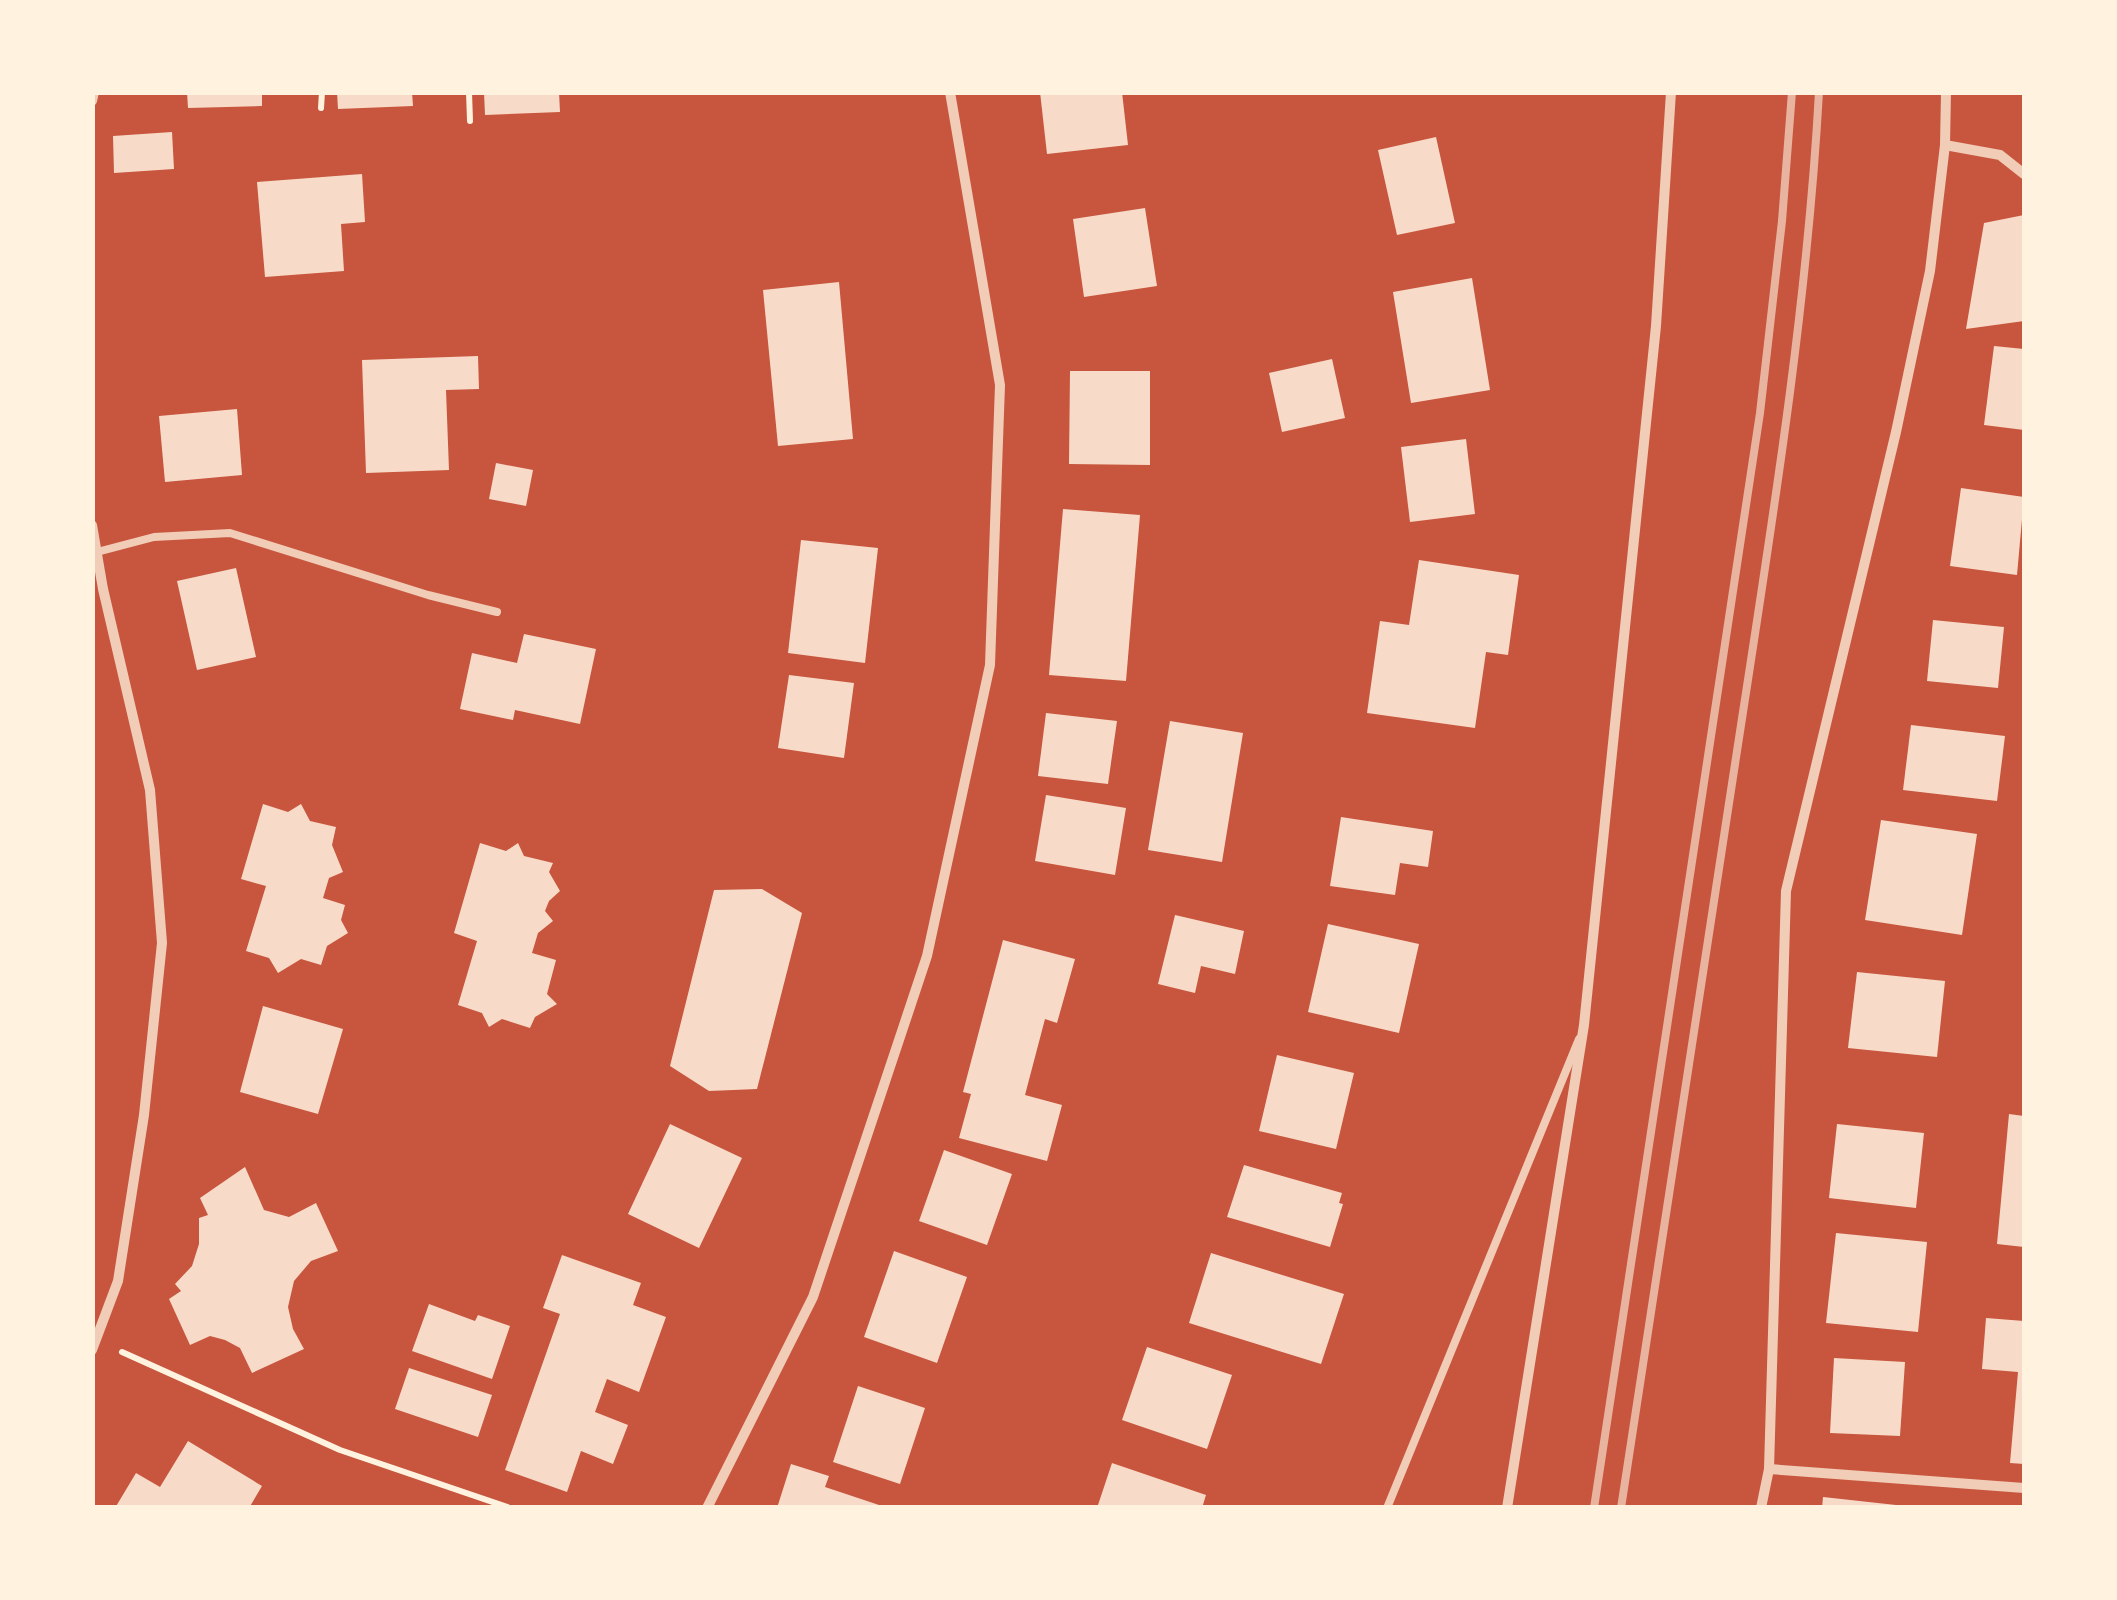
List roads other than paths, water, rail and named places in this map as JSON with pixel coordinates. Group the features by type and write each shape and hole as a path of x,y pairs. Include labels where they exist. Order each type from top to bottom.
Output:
{"street":[{"path":"92,101 94,92"},
{"path":"708,1508 812,1297 902,1032 927,956 990,665 1000,385 950,92"},
{"path":"1506,1508 1584,1025 1656,326 1671,92"},
{"path":"1761,1508 1770,1469 1786,891 1896,432 1930,271 1945,146 1946,92"},
{"path":"1945,146 2000,155 2024,174"},
{"path":"92,526 150,790 162,943 144,1115 118,1281 95,1346"},
{"path":"1770,1469 2024,1488"}],"lane":[{"path":"97,552 154,537 230,533 428,595 496,612"},
{"path":"1387,1508 1584,1025"}],"railway":[{"path":"1594,1508 1760,413 1792,92"},
{"path":"1621,1508 1776,496 1806,254 1819,92"}]}
